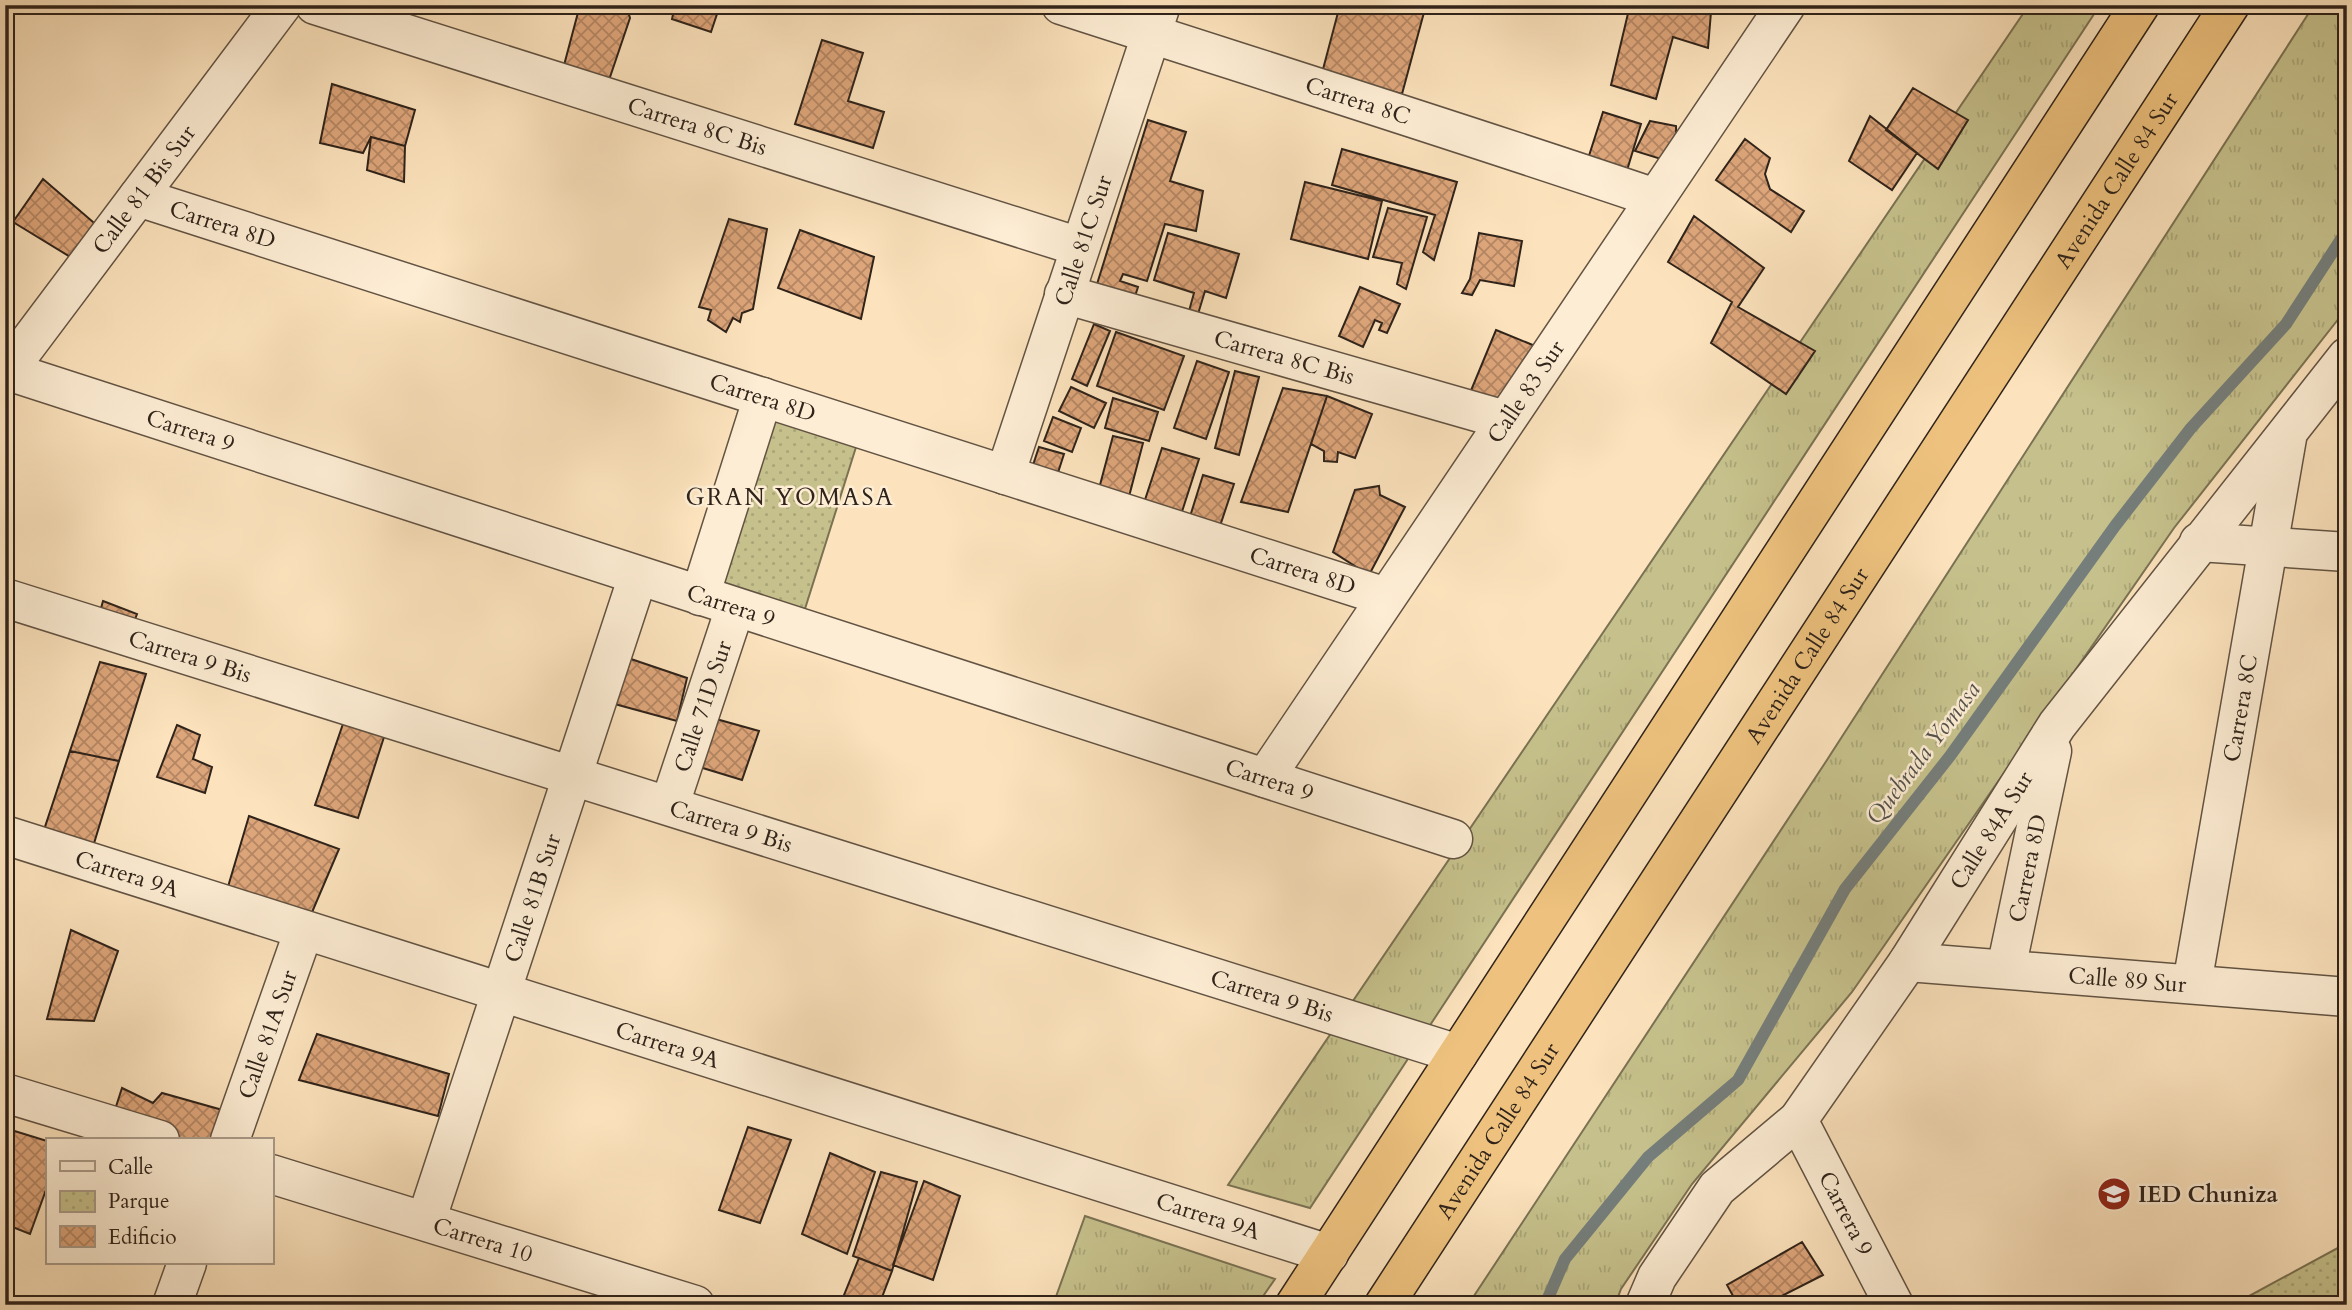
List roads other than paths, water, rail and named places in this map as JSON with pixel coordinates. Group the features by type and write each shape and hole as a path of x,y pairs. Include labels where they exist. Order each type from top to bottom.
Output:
{"highway":[{"path":"1295,1305 2140,5"},
{"name":"Avenida Calle 84 Sur","path":"1384,1305 2230,5"}],"street":[{"name":"Calle 81 Bis Sur","path":"7,372 282,5"},
{"name":"Carrera 8C Bis","path":"315,5 1080,247"},
{"name":"Carrera 8C","path":"1061,5 1156,20 1316,89 1396,111 1654,198"},
{"name":"Calle 83 Sur","path":"1265,778 1654,198 1700,136 1775,8"},
{"name":"Calle 81C Sur","path":"1005,475 1156,20"},
{"name":"Carrera 8D","path":"138,197 1386,597"},
{"name":"Carrera 8C Bis","path":"1065,294 1505,420"},
{"name":"Calle 84A Sur","path":"1658,1296 1717,1188 1798,1120 1908,962 2057,724 2347,357"},
{"name":"Carrera 9","path":"7,372 1453,839"},
{"name":"Calle 71D Sur","path":"670,804 763,397"},
{"name":"Carrera 8C","path":"2192,984 2288,433"},
{"path":"2199,542 2347,552"},
{"name":"Calle 81B Sur","path":"426,1221 638,576"},
{"name":"Carrera 9 Bis","path":"5,598 670,804 1458,1054"},
{"name":"Carrera 8D","path":"2006,970 2057,724"},
{"name":"Carrera 9A","path":"5,835 1329,1254"},
{"name":"Calle 81A Sur","path":"231,1138 304,930"},
{"name":"Calle 89 Sur","path":"1908,962 2347,997"},
{"path":"5,1093 153,1138"},
{"name":"Carrera 9","path":"1798,1120 1894,1305"},
{"name":"Carrera 10","path":"273,1175 695,1305"},
{"path":"172,1305 187,1264"}],"waterway":[{"name":"Quebrada Yomasa","path":"1545,1305 1565,1259 1648,1157 1738,1080 1845,889 1950,756 2115,526 2191,428 2286,324 2347,230"}],"place":[{"name":"IED Chuniza","path":"2114,1194"}],"district":[{"name":"GRAN YOMASA","path":"790,497"}]}
